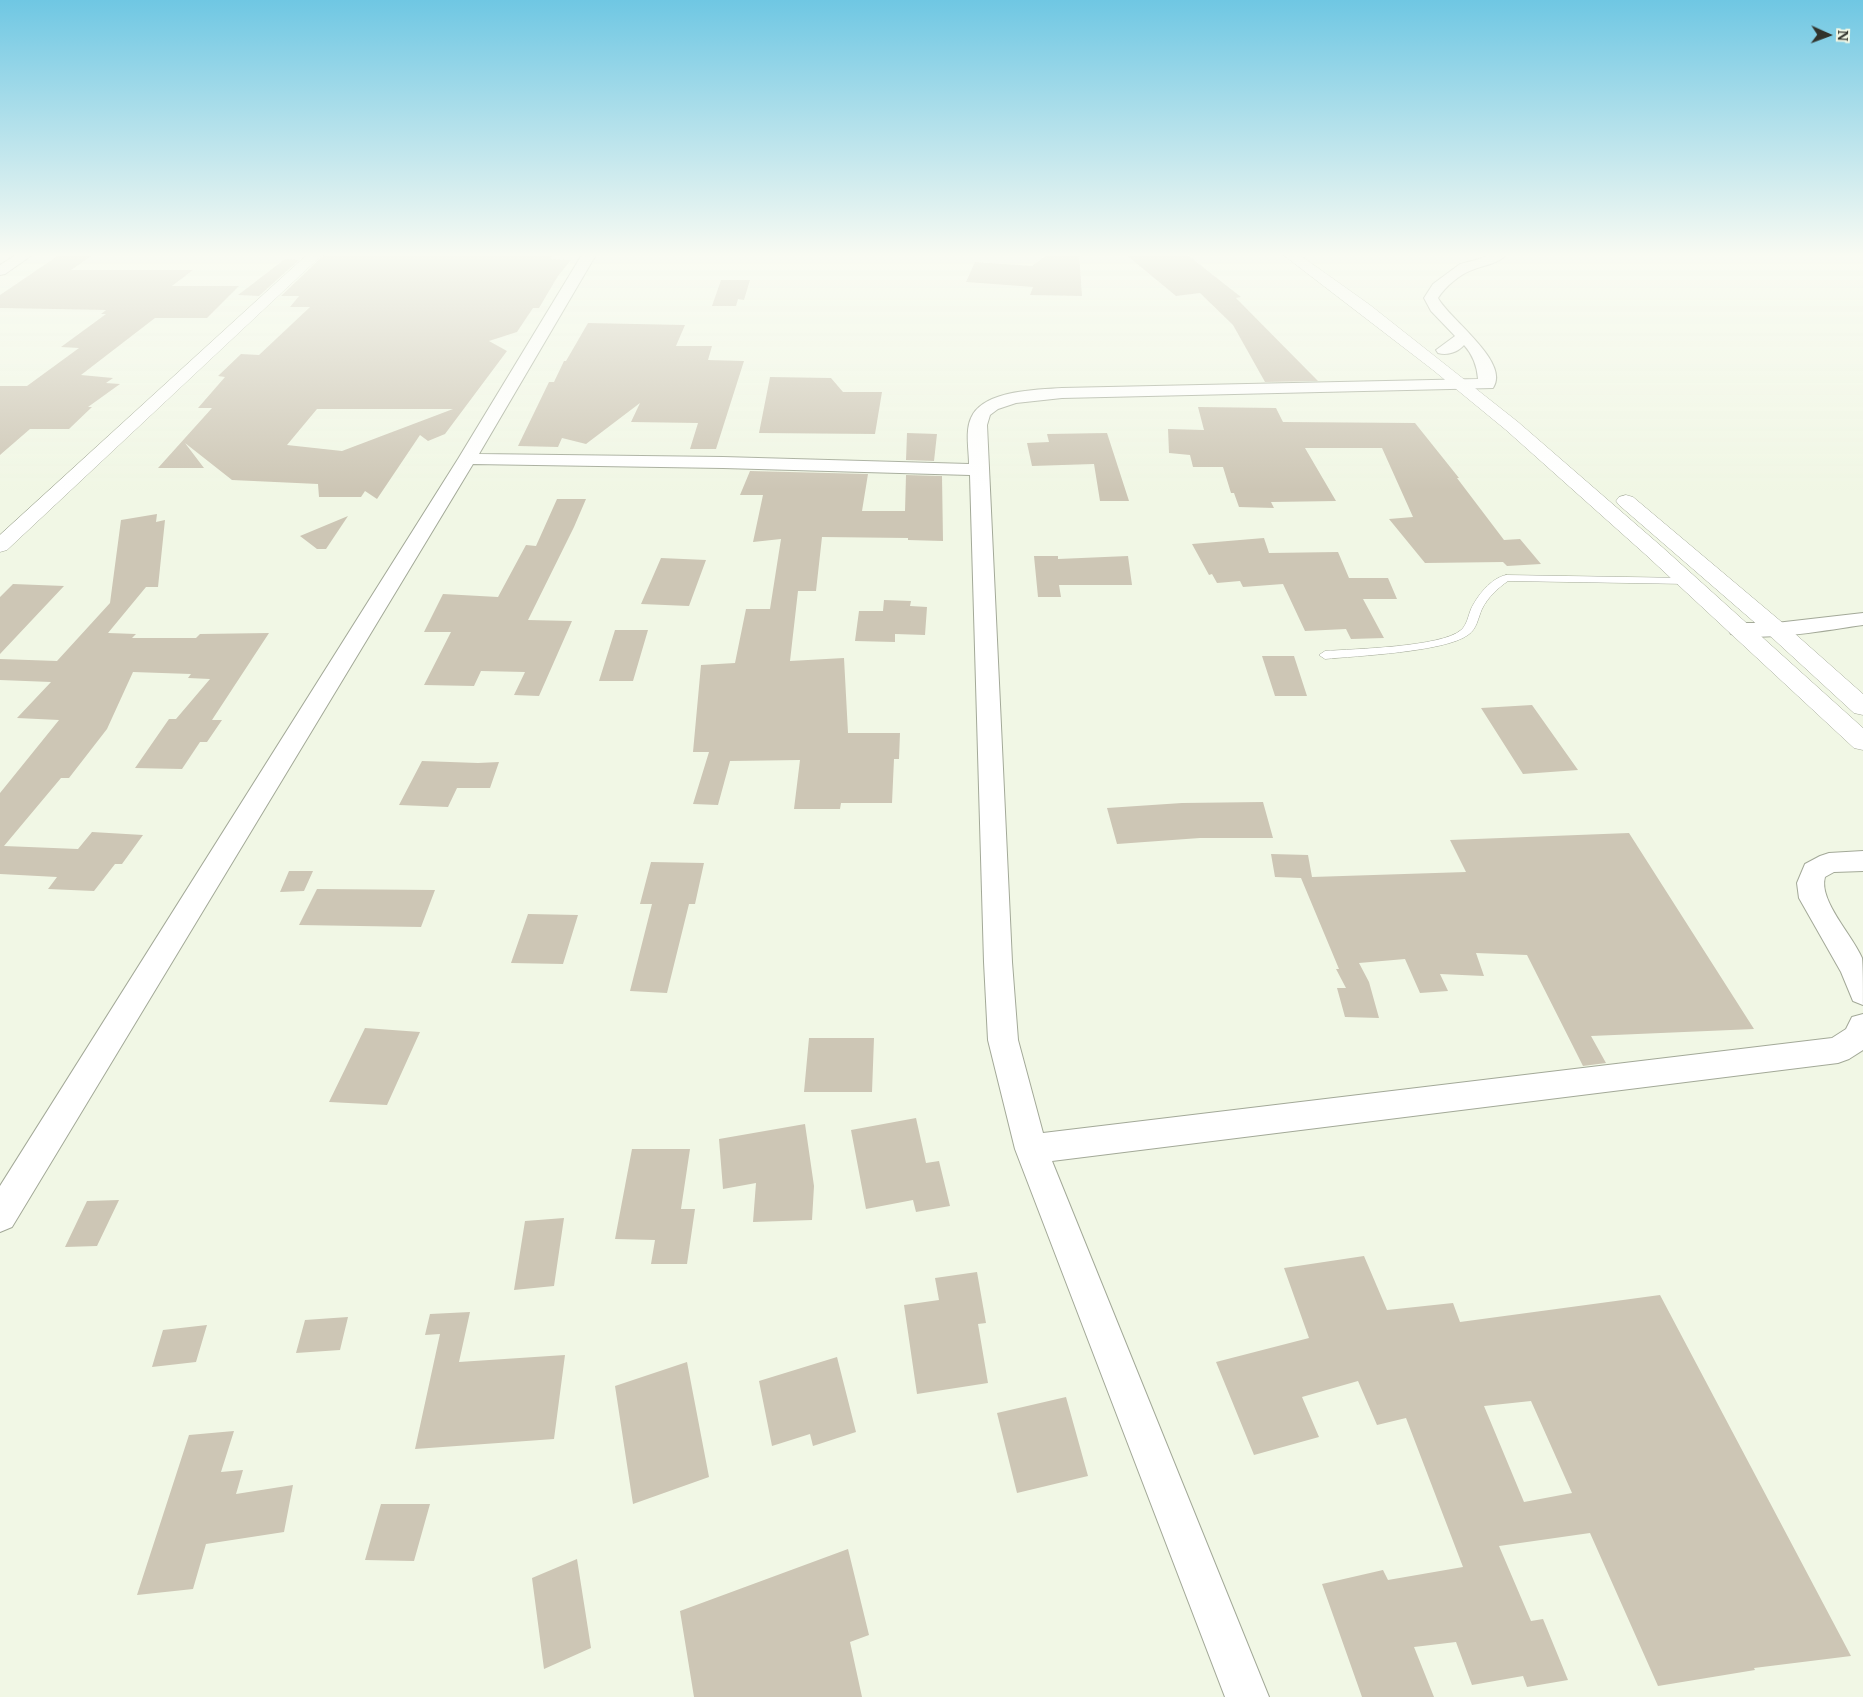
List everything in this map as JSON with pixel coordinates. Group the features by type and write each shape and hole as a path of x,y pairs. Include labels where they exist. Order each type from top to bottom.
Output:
{"main road":[{"path":"0,546 231,332"},
{"path":"1399,332 1475,384 1588,468 1776,629 1863,707"},
{"path":"1420,332 1444,350 1475,384 1565,471 1863,742"},
{"path":"1565,471 1588,468"}],"street":[{"path":"0,1216 468,459 543,332"},
{"path":"1248,1697 1031,1149 1003,1040 998,962 977,432 980,416 991,405 1023,397 1062,393 1475,384 1486,371 1478,353 1461,332"},
{"path":"1444,350 1455,345 1464,335"},
{"path":"468,459 746,462 978,470"},
{"path":"1739,629 1776,629 1863,619"},
{"path":"1863,861 1829,863 1814,870 1810,883 1813,898 1855,971 1863,992"},
{"path":"1031,1149 1838,1050 1857,1038 1863,1026"}],"lane":[{"path":"1325,655 1434,643 1462,635 1474,621 1476,609 1482,599 1500,581 1506,578 1688,581"}],"building":[{"path":"81,332 137,332 81,375 113,378 106,383 120,384 88,407 92,407 69,429 30,429 0,455 0,386 27,386 79,348 61,347"},
{"path":"283,332 516,332 489,341 507,351 445,434 428,441 420,435 377,499 365,491 361,497 319,497 318,484 232,480 185,443 204,468 158,468 212,408 198,408 225,377 218,376 241,354 259,355","holes":["317,409 453,409 342,451 287,445"]},
{"path":"583,332 682,332 676,346 712,346 708,360 744,361 716,449 690,449 698,423 631,422 640,403 586,444 562,438 558,447 518,446 549,382 554,382 564,361 566,361"},
{"path":"1237,332 1270,332 1318,381 1265,382"},
{"path":"770,377 831,378 843,392 882,392 875,434 759,433"},
{"path":"1198,407 1276,408 1283,422 1415,423 1459,478 1457,478 1504,540 1520,539 1541,564 1507,566 1503,562 1425,563 1389,519 1413,517 1382,448 1305,448 1336,501 1271,502 1274,508 1239,507 1234,493 1231,493 1223,467 1193,467 1190,455 1169,453 1168,429 1204,430"},
{"path":"907,433 937,434 934,461 906,460"},
{"path":"1107,433 1129,501 1100,501 1094,464 1032,466 1027,443 1049,442 1047,434"},
{"path":"750,471 868,474 862,511 905,511 906,475 942,476 943,541 908,540 908,538 822,537 816,591 798,591 790,661 844,658 848,733 900,733 899,759 894,759 892,803 841,803 840,809 794,809 800,760 730,761 718,805 693,804 709,752 693,752 701,665 735,663 746,609 770,609 781,539 753,542 763,495 740,495"},
{"path":"557,499 586,499 528,620 572,621 539,696 514,695 525,672 481,671 474,686 424,685 451,632 424,632 443,594 498,597 526,545 536,546"},
{"path":"157,514 156,522 165,520 158,587 146,587 108,633 136,634 132,638 196,638 200,634 269,633 212,720 222,720 207,742 200,742 182,769 135,768 169,719 176,719 210,679 188,678 191,674 133,672 107,729 69,778 61,778 4,846 78,849 92,832 143,835 122,864 115,864 94,891 48,889 57,877 0,874 0,793 59,720 17,718 51,682 0,680 0,659 57,661 110,603 121,520"},
{"path":"348,516 326,549 317,549 300,536"},
{"path":"1264,538 1269,553 1338,552 1349,578 1388,578 1397,599 1363,599 1384,638 1351,639 1346,629 1305,631 1283,584 1243,587 1240,581 1217,583 1212,574 1209,575 1192,544"},
{"path":"1034,556 1058,556 1058,559 1128,556 1132,585 1059,585 1061,597 1038,597"},
{"path":"661,558 706,560 689,606 641,604"},
{"path":"13,584 64,586 0,654 0,597"},
{"path":"884,600 911,601 910,606 927,607 925,635 895,634 895,642 855,641 859,611 883,611"},
{"path":"615,630 648,630 633,681 599,681"},
{"path":"1262,656 1294,656 1307,696 1275,696"},
{"path":"1532,705 1578,770 1523,774 1481,708"},
{"path":"422,761 499,762 490,788 457,788 448,807 399,805"},
{"path":"1263,802 1273,838 1200,838 1117,844 1107,808 1182,803"},
{"path":"1629,833 1754,1029 1591,1036 1606,1063 1583,1066 1527,955 1476,953 1484,976 1440,974 1448,991 1420,993 1405,959 1359,963 1369,982 1379,1018 1345,1017 1337,988 1346,988 1336,969 1339,969 1301,878 1275,877 1271,854 1308,855 1312,877 1466,872 1450,840"},
{"path":"651,862 704,863 695,904 689,904 667,993 630,991 652,904 640,904"},
{"path":"289,871 313,871 304,891 280,892"},
{"path":"317,889 435,890 421,927 299,925"},
{"path":"528,914 578,915 563,964 511,963"},
{"path":"365,1028 420,1032 387,1105 329,1102"},
{"path":"809,1038 874,1038 872,1092 804,1092"},
{"path":"916,1118 926,1163 939,1161 950,1206 916,1212 913,1200 866,1209 851,1130"},
{"path":"805,1124 814,1186 812,1220 753,1222 756,1183 723,1189 719,1139"},
{"path":"632,1149 690,1149 681,1209 695,1209 687,1264 651,1264 655,1240 615,1239"},
{"path":"119,1200 97,1246 65,1247 87,1201"},
{"path":"564,1218 554,1286 514,1290 525,1221"},
{"path":"1364,1256 1387,1310 1453,1303 1460,1322 1660,1295 1851,1656 1754,1668 1755,1670 1658,1686 1590,1533 1499,1546 1531,1621 1543,1619 1568,1680 1527,1687 1523,1676 1472,1685 1456,1642 1414,1647 1434,1697 1362,1697 1322,1584 1383,1570 1388,1580 1463,1567 1406,1418 1377,1425 1358,1381 1302,1397 1319,1437 1254,1455 1216,1362 1309,1338 1284,1268","holes":["1531,1401 1572,1493 1524,1502 1484,1406"]},
{"path":"977,1272 986,1323 978,1324 988,1383 917,1394 904,1305 939,1300 935,1278"},
{"path":"470,1312 459,1362 565,1355 554,1439 415,1449 440,1334 425,1335 430,1314"},
{"path":"348,1317 340,1350 296,1353 305,1320"},
{"path":"207,1325 196,1362 152,1367 163,1330"},
{"path":"837,1357 856,1432 813,1446 810,1434 772,1446 759,1381"},
{"path":"687,1362 709,1477 633,1504 615,1386"},
{"path":"1066,1397 1088,1476 1017,1493 997,1413"},
{"path":"234,1431 221,1472 243,1470 236,1494 293,1485 284,1532 206,1544 193,1589 137,1595 189,1435"},
{"path":"381,1504 430,1504 414,1561 365,1560"},
{"path":"848,1549 869,1635 850,1642 862,1697 694,1697 680,1611"},
{"path":"577,1559 591,1648 544,1669 532,1578"}]}
